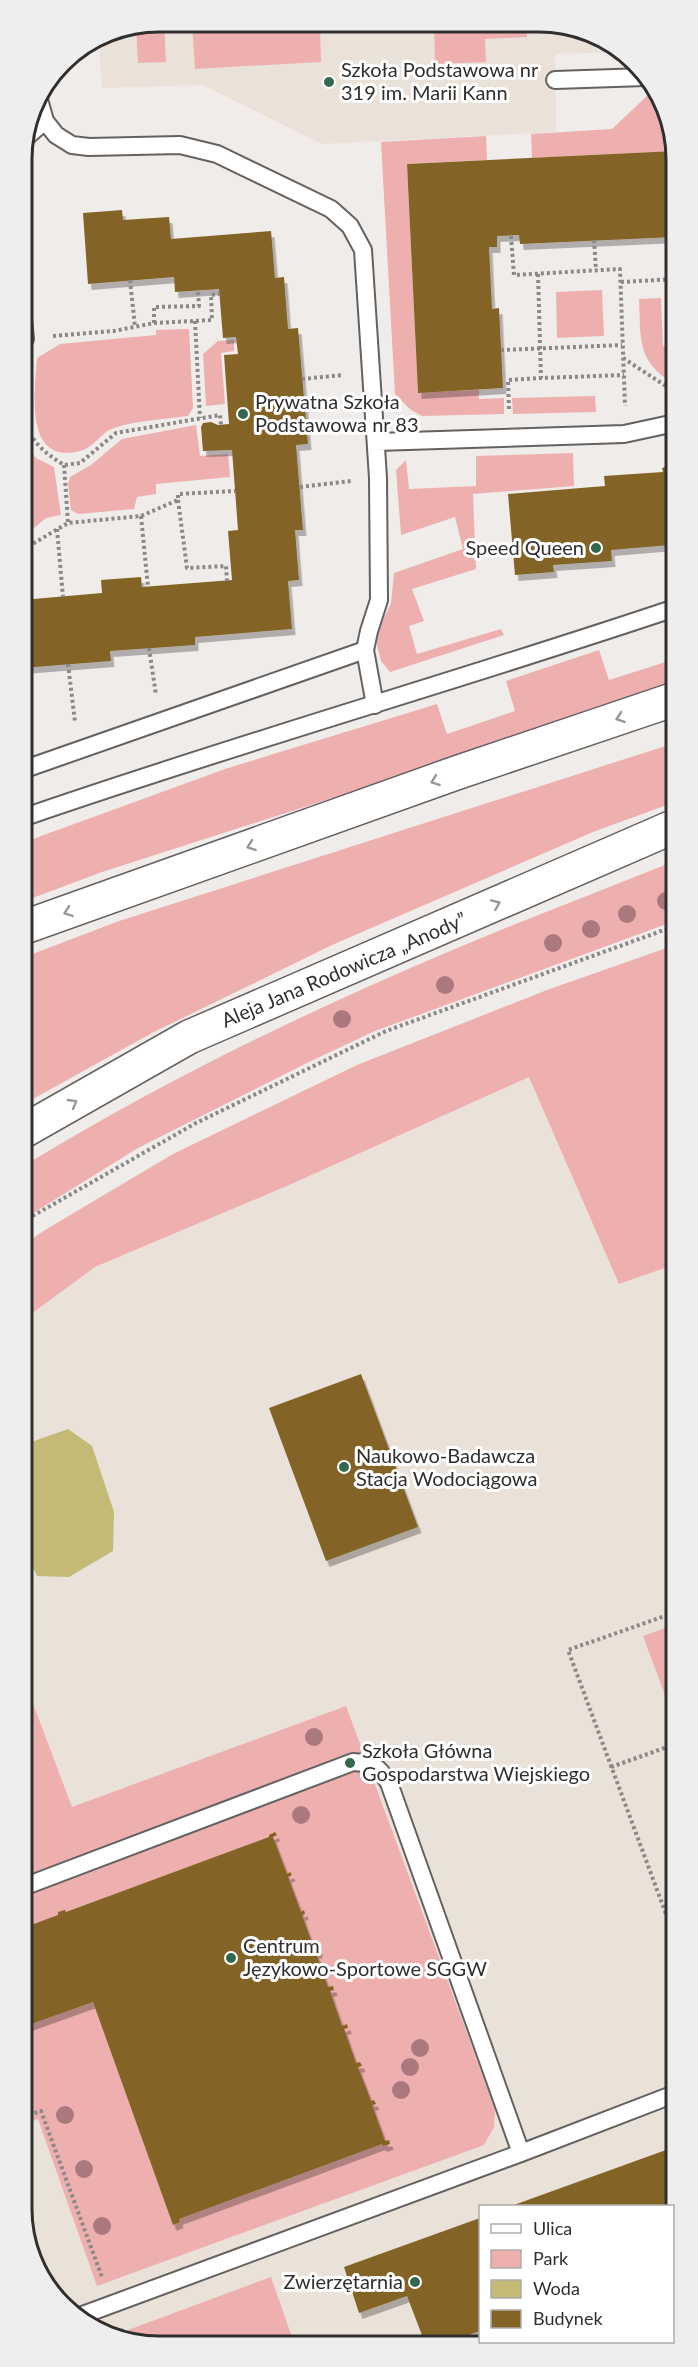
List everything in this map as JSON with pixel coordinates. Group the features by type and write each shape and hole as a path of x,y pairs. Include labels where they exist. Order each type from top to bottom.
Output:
{"main road":[{"path":"32,924 456,773 666,702"},
{"name":"Aleja Jana Rodowicza „Anody”","path":"32,1126 189,1037 666,830"}],"lane":[{"path":"555,80 637,77"},
{"path":"42,109 45,121 56,135 72,145 89,147 180,145 217,154 331,209 350,226 363,250 377,442 379,600 365,650 375,705"},
{"path":"35,129 45,121"},
{"path":"377,442 624,434 666,425"},
{"path":"32,815 232,747 375,705 666,611"},
{"path":"32,767 365,650"},
{"path":"32,1884 354,1762 367,1763 379,1768 389,1783 521,2153"},
{"path":"87,2313 666,2097"}],"path":[{"path":"511,236 514,275 620,269 626,416"},
{"path":"594,240 596,270"},
{"path":"538,274 541,378"},
{"path":"130,280 135,327"},
{"path":"621,282 666,280"},
{"path":"154,323 154,308 199,306 198,291"},
{"path":"32,338 154,323 212,320 211,295 219,294"},
{"path":"195,321 200,418"},
{"path":"501,350 622,345"},
{"path":"623,358 666,386"},
{"path":"302,379 342,375"},
{"path":"509,419 508,380 624,375"},
{"path":"32,438 41,451 64,465 80,463 116,434 220,415 221,425"},
{"path":"64,465 68,523"},
{"path":"300,487 378,478"},
{"path":"227,580 226,566 187,568 178,494 235,491"},
{"path":"32,544 68,523 141,516 178,500"},
{"path":"141,516 148,587"},
{"path":"57,529 63,597"},
{"path":"149,648 155,684"},
{"path":"68,664 75,724"},
{"path":"32,1216 196,1123 386,1031 666,929"},
{"path":"666,1616 567,1650 666,1914"},
{"path":"611,1767 666,1748"},
{"path":"32,2114 41,2111 112,2304"}],"shaded area":[{"name":"Szkoła Podstawowa nr 319 im. Marii Kann","path":"150,32 548,32 580,38 609,52 555,54 556,132 322,144 203,85 102,88 99,47 126,36"},
{"name":"Szkoła Główna Gospodarstwa Wiejskiego","path":"666,1015 666,2205 479,2205 479,2336 158,2336 134,2333 102,2322 69,2298 58,2286 45,2265 34,2233 32,2217 32,1313 95,1267 287,1186"}],"green space":[{"path":"165,32 166,62 138,63 136,34"},
{"path":"193,32 320,32 321,62 195,69"},
{"path":"434,32 527,32 527,37 485,39 486,62 435,64"},
{"path":"649,94 662,126 666,151 532,158 531,134 612,129"},
{"path":"486,136 487,160 407,164 418,392 479,390 479,399 504,398 504,414 422,416 411,410 395,394 381,142"},
{"path":"602,290 604,336 557,338 556,292"},
{"path":"661,298 663,346 666,346 666,378 653,367 643,348 639,299"},
{"path":"189,329 193,408 188,416 114,428 80,451 62,453 49,447 41,436 36,422 37,358 60,344 156,335 156,330"},
{"path":"234,340 234,351 221,353 225,404 206,406 203,354 218,341"},
{"path":"595,396 596,412 513,414 512,398"},
{"path":"196,425 200,456 228,454 230,477 156,484 156,494 137,497 134,509 78,514 71,510 68,484 70,477 91,465 122,439"},
{"path":"32,453 36,458 54,467 61,515 46,518 32,530"},
{"path":"573,453 574,486 473,494 476,569 412,589 424,621 409,626 417,654 501,629 504,635 390,672 381,661 375,637 391,603 394,573 463,549 455,517 401,535 396,470 406,460 409,489 476,486 476,456"},
{"path":"599,650 609,680 666,662 666,691 102,872 32,898 32,839 225,769 437,704 447,734 515,711 506,681"},
{"path":"666,746 666,805 593,832 332,945 152,1033 32,1099 32,954 119,921"},
{"path":"666,865 666,924 375,1031 138,1148 32,1214 32,1161 124,1108 229,1053 335,1001 501,930"},
{"path":"666,948 666,1268 619,1284 529,1077 287,1186 95,1267 32,1313 32,1239 45,1230 173,1154 357,1065 547,990"},
{"path":"665,1628 666,1698 643,1636"},
{"name":"Centrum Językowo-Sportowe SGGW","path":"32,1701 72,1807 346,1706 495,2109 494,2127 484,2145 97,2286 38,2119 32,2121"},
{"path":"271,2277 292,2336 158,2336 128,2330"}],"water":[{"path":"68,1429 92,1446 114,1512 113,1551 69,1577 37,1576 32,1565 32,1442"}],"building":[{"path":"666,151 666,237 520,244 519,235 497,236 497,247 489,247 492,309 499,308 503,388 418,393 407,164"},
{"path":"122,210 123,220 169,217 171,239 271,231 275,278 284,277 288,329 298,328 308,444 296,445 303,530 295,530 299,580 288,581 292,629 195,637 195,645 110,651 111,661 32,667 32,599 102,593 101,580 141,577 142,587 232,580 228,531 238,530 232,450 203,451 201,427 203,423 211,422 218,425 229,424 224,355 238,354 236,337 223,338 219,289 175,292 174,277 88,284 83,213"},
{"path":"666,467 666,545 611,550 612,561 553,565 554,572 515,575 508,494 605,486 604,476 663,472 662,468"},
{"name":"Naukowo-Badawcza Stacja Wodociągowa","path":"361,1374 418,1527 326,1561 269,1408"},
{"path":"275,1832 277,1835 273,1837 287,1874 290,1872 292,1875 288,1877 301,1912 304,1910 305,1914 302,1915 314,1949 319,1948 319,1952 316,1953 328,1987 333,1986 334,1990 330,1991 342,2026 347,2024 348,2028 344,2029 356,2063 360,2062 362,2066 358,2067 371,2101 374,2100 376,2104 372,2105 385,2141 389,2140 390,2144 383,2146 382,2144 179,2219 180,2222 173,2225 93,2002 32,2024 32,1925 58,1915 58,1912 65,1910 66,1912 269,1837"},
{"path":"666,2150 666,2205 514,2205"},
{"name":"Zwierzętarnia","path":"479,2218 479,2331 465,2336 422,2336 407,2296 359,2313 344,2267"}],"place":[{"name":"Szkoła Podstawowa nr 319 im. Marii Kann","path":"329,82"},
{"name":"Prywatna Szkoła Podstawowa nr 83","path":"243,414"},
{"name":"Speed Queen","path":"596,548"},
{"name":"Naukowo-Badawcza Stacja Wodociągowa","path":"344,1467"},
{"name":"Szkoła Główna Gospodarstwa Wiejskiego","path":"350,1763"},
{"name":"Centrum Językowo-Sportowe SGGW","path":"231,1958"},
{"name":"Zwierzętarnia","path":"415,2282"}]}
